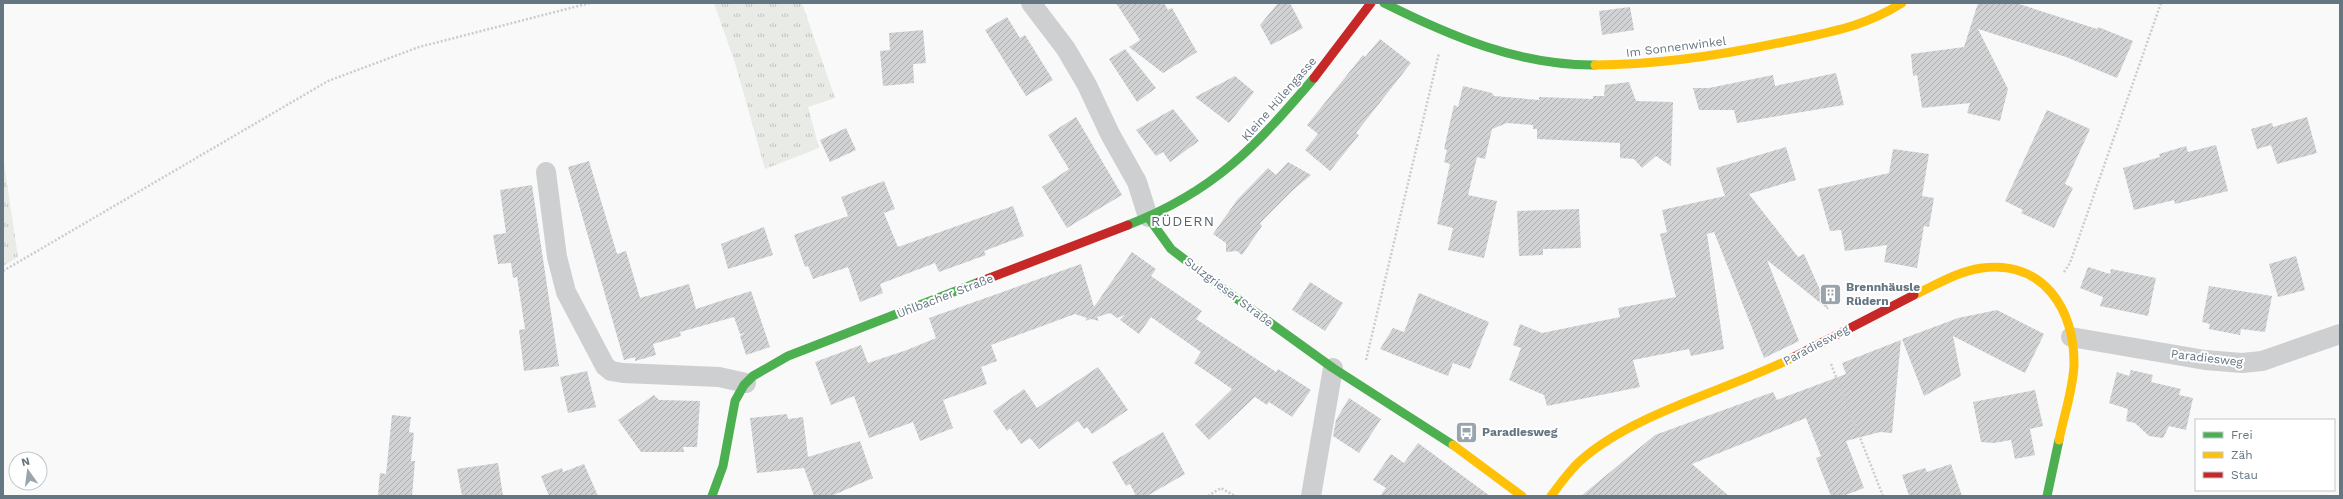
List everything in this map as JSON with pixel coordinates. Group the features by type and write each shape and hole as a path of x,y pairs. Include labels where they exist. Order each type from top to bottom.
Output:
{"street":[{"name":"Sulzgrieser Straße","path":"1031,3 1066,49 1087,85 1110,134 1137,182 1148,217 1171,249 1333,368 1454,446 1522,496"},
{"name":"Kleine Hülengasse","path":"1148,217 1177,204 1209,185 1258,144 1344,41 1371,3"},
{"name":"Im Sonnenwinkel","path":"1384,3 1444,31 1506,53 1536,60 1636,66 1743,50 1850,28 1873,20 1902,3"},
{"path":"546,172 557,257 566,292 605,366 611,371 623,373 720,377 746,383"},
{"name":"Uhlbacher Straße","path":"718,492 736,401 746,383 773,363 1148,217"},
{"name":"Paradiesweg","path":"1551,496 1563,478 1579,461 1624,430 1648,418 1762,372 1822,343 1885,309 1972,270 1998,267 2016,270 2038,280 2051,290 2064,314 2071,337 2074,356 2072,375 2047,496"},
{"name":"Paradiesweg","path":"2071,337 2205,360 2249,363 2340,334"},
{"path":"1311,496 1333,368"}],"path":[{"path":"3,271 328,81 419,47 590,3"},
{"path":"2051,290 2070,263 2161,3"},
{"path":"1360,386 1444,31"},
{"path":"1822,343 1883,496"},
{"path":"1208,496 1221,488 1234,496"}],"green space":[{"path":"714,3 802,3 835,98 808,107 819,148 765,169 735,63"},
{"path":"3,157 18,257 3,266"}],"building":[{"path":"1116,3 1164,3 1168,10 1172,8 1197,52 1163,73 1129,47 1140,40"},
{"path":"1278,3 1290,3 1303,28 1271,45 1260,25"},
{"path":"1978,3 2016,3 2097,29 2098,27 2133,41 2117,78 2066,57 1978,29 2008,89 2000,121 1967,113 1970,103 1922,108 1917,75 1913,76 1911,54 1964,47"},
{"path":"1630,7 1634,30 1602,35 1599,11"},
{"path":"1007,17 1020,38 1025,35 1053,80 1026,96 985,30"},
{"path":"923,30 926,63 913,64 914,83 883,86 880,51 890,50 889,33"},
{"path":"1380,39 1411,63 1356,133 1359,135 1330,171 1305,150 1318,134 1307,125 1363,55 1365,57"},
{"path":"1125,49 1156,88 1137,102 1109,59"},
{"path":"1836,73 1844,105 1737,123 1734,110 1699,110 1693,88 1709,88 1773,75 1775,86"},
{"path":"1235,76 1254,92 1229,123 1195,97"},
{"path":"1629,82 1636,101 1673,102 1671,166 1656,156 1642,168 1634,159 1620,158 1620,143 1537,139 1537,129 1533,129 1533,125 1507,123 1492,129 1485,159 1477,157 1468,195 1497,201 1484,258 1448,250 1453,228 1437,224 1450,164 1444,162 1447,150 1444,149 1454,105 1458,107 1463,86 1492,93 1494,96 1539,100 1539,97 1593,99 1593,96 1604,96 1605,85"},
{"path":"1173,109 1199,141 1170,162 1163,152 1156,156 1136,130"},
{"path":"2047,110 2090,129 2065,184 2073,188 2054,228 2021,213 2023,210 2005,201"},
{"path":"1076,117 1122,195 1067,228 1042,187 1069,169 1048,135"},
{"path":"2307,117 2317,153 2277,164 2271,145 2257,149 2251,129 2272,123 2273,127"},
{"path":"846,128 856,150 830,162 820,140"},
{"path":"2216,145 2228,191 2175,204 2174,200 2134,210 2123,168 2160,157 2159,154 2186,146 2188,152"},
{"path":"1786,147 1796,180 1749,194 1798,257 1804,254 1829,310 1767,260 1799,341 1764,358 1714,232 1707,234 1724,349 1691,356 1689,349 1633,360 1640,387 1547,406 1544,395 1509,380 1521,348 1513,345 1520,324 1542,333 1620,317 1618,308 1676,297 1660,234 1667,232 1662,210 1725,196 1716,168"},
{"path":"1893,149 1929,154 1922,196 1934,198 1929,227 1924,226 1917,268 1884,262 1887,245 1845,251 1841,230 1830,231 1818,189 1889,173"},
{"path":"589,161 617,254 626,251 640,298 689,284 696,309 751,291 770,347 746,355 740,336 745,333 740,334 734,317 680,332 681,336 653,344 656,355 635,361 635,357 624,360 568,167"},
{"path":"1288,162 1311,175 1292,191 1260,223 1262,226 1242,255 1237,251 1226,252 1226,243 1213,234 1237,200 1268,168 1276,175"},
{"path":"884,181 895,209 884,213 898,247 1013,206 1024,236 984,251 986,255 939,272 935,263 880,284 883,293 860,302 848,267 813,279 808,266 805,267 794,235 848,216 841,197"},
{"path":"532,185 559,366 524,371 519,330 525,329 517,277 513,278 511,263 498,264 493,235 506,233 500,190"},
{"path":"1579,209 1581,248 1543,249 1543,255 1519,256 1517,211"},
{"path":"764,227 773,255 728,269 721,244"},
{"path":"1132,252 1156,269 1151,276 1202,311 1196,319 1276,372 1278,369 1311,390 1292,417 1269,402 1267,405 1255,397 1209,440 1195,425 1232,389 1194,363 1201,352 1151,317 1139,334 1120,320 1125,315 1117,318 1110,313 1097,317 1099,321 1091,319 1085,321 1087,318 1075,314 991,345 997,361 981,367 987,384 943,400 953,428 920,441 913,422 869,438 854,396 831,405 815,362 861,345 868,363 907,350 936,338 929,318 1081,264 1094,307"},
{"path":"2296,256 2305,290 2278,297 2269,264"},
{"path":"2088,267 2110,274 2111,269 2156,278 2148,316 2100,306 2103,297 2080,288"},
{"path":"1310,282 1343,303 1325,331 1292,310"},
{"path":"2209,286 2272,296 2265,332 2241,329 2240,335 2209,329 2210,324 2202,322"},
{"path":"1419,293 1489,322 1470,369 1453,363 1448,376 1380,349 1393,328 1404,332"},
{"path":"1997,310 2044,334 2025,373 1953,336 1961,376 1924,396 1902,339 1958,318"},
{"path":"1901,340 1892,433 1880,432 1846,441 1864,488 1843,496 1831,496 1816,458 1821,456 1806,418 1692,464 1729,496 1581,496 1655,435 1773,392 1777,400 1846,374 1842,363"},
{"path":"1098,367 1128,410 1092,434 1087,427 1084,429 1078,421 1039,449 1030,438 1021,444 1010,428 1007,431 993,411 1024,389 1037,408"},
{"path":"2131,370 2153,375 2151,382 2181,389 2179,395 2193,398 2186,430 2169,426 2163,438 2149,436 2135,423 2126,421 2128,409 2109,403 2117,372 2129,376"},
{"path":"587,371 596,407 568,413 560,377"},
{"path":"2035,390 2043,426 2030,429 2035,455 2015,459 2011,440 1994,443 1981,442 1973,402"},
{"path":"654,395 659,400 700,401 697,447 683,447 684,452 641,452 618,420"},
{"path":"1349,398 1381,419 1359,453 1333,436 1336,420"},
{"path":"787,414 788,419 803,417 808,457 860,441 873,478 831,496 814,496 804,468 757,473 750,418"},
{"path":"392,415 411,417 409,432 414,433 411,461 415,461 412,496 378,496 380,473 386,474"},
{"path":"1163,432 1185,474 1147,496 1136,496 1130,484 1126,486 1112,462"},
{"path":"1418,443 1490,496 1380,496 1386,488 1373,480 1391,454 1404,463"},
{"path":"498,463 503,496 462,496 457,469"},
{"path":"584,464 598,496 549,496 541,476 562,468 563,472"},
{"path":"1951,464 1962,496 1909,496 1902,475 1925,468 1927,472"}],"traffic: fast":[{"path":"1384,3 1434,27 1486,47 1513,55 1567,64 1595,65"},
{"path":"1128,225 1159,212 1210,182 1232,165 1293,103 1314,78"},
{"path":"1148,217 1171,249 1222,288 1333,368 1453,445"},
{"path":"712,496 723,466 735,401 744,385 753,376 788,356 979,282"},
{"path":"2047,496 2059,440"}],"traffic: slow":[{"path":"1595,65 1620,65 1668,61 1716,55 1764,46 1846,28 1874,18 1902,3"},
{"path":"1914,295 1964,272 1982,268 2004,268 2022,272 2038,280 2051,292 2069,325 2073,344 2073,374 2059,440"},
{"path":"1551,496 1568,473 1580,461 1602,444 1627,429 1682,403 1768,369 1794,357"},
{"path":"1453,445 1522,496"}],"traffic: jam":[{"path":"1314,78 1371,3"},
{"path":"979,282 1128,225"},
{"path":"1794,357 1914,295"}],"place":[{"name":"Brennhäusle Rüdern","path":"1831,294"},
{"name":"Paradiesweg","path":"1466,432"}],"district":[{"name":"RÜDERN","path":"1183,221"}]}
